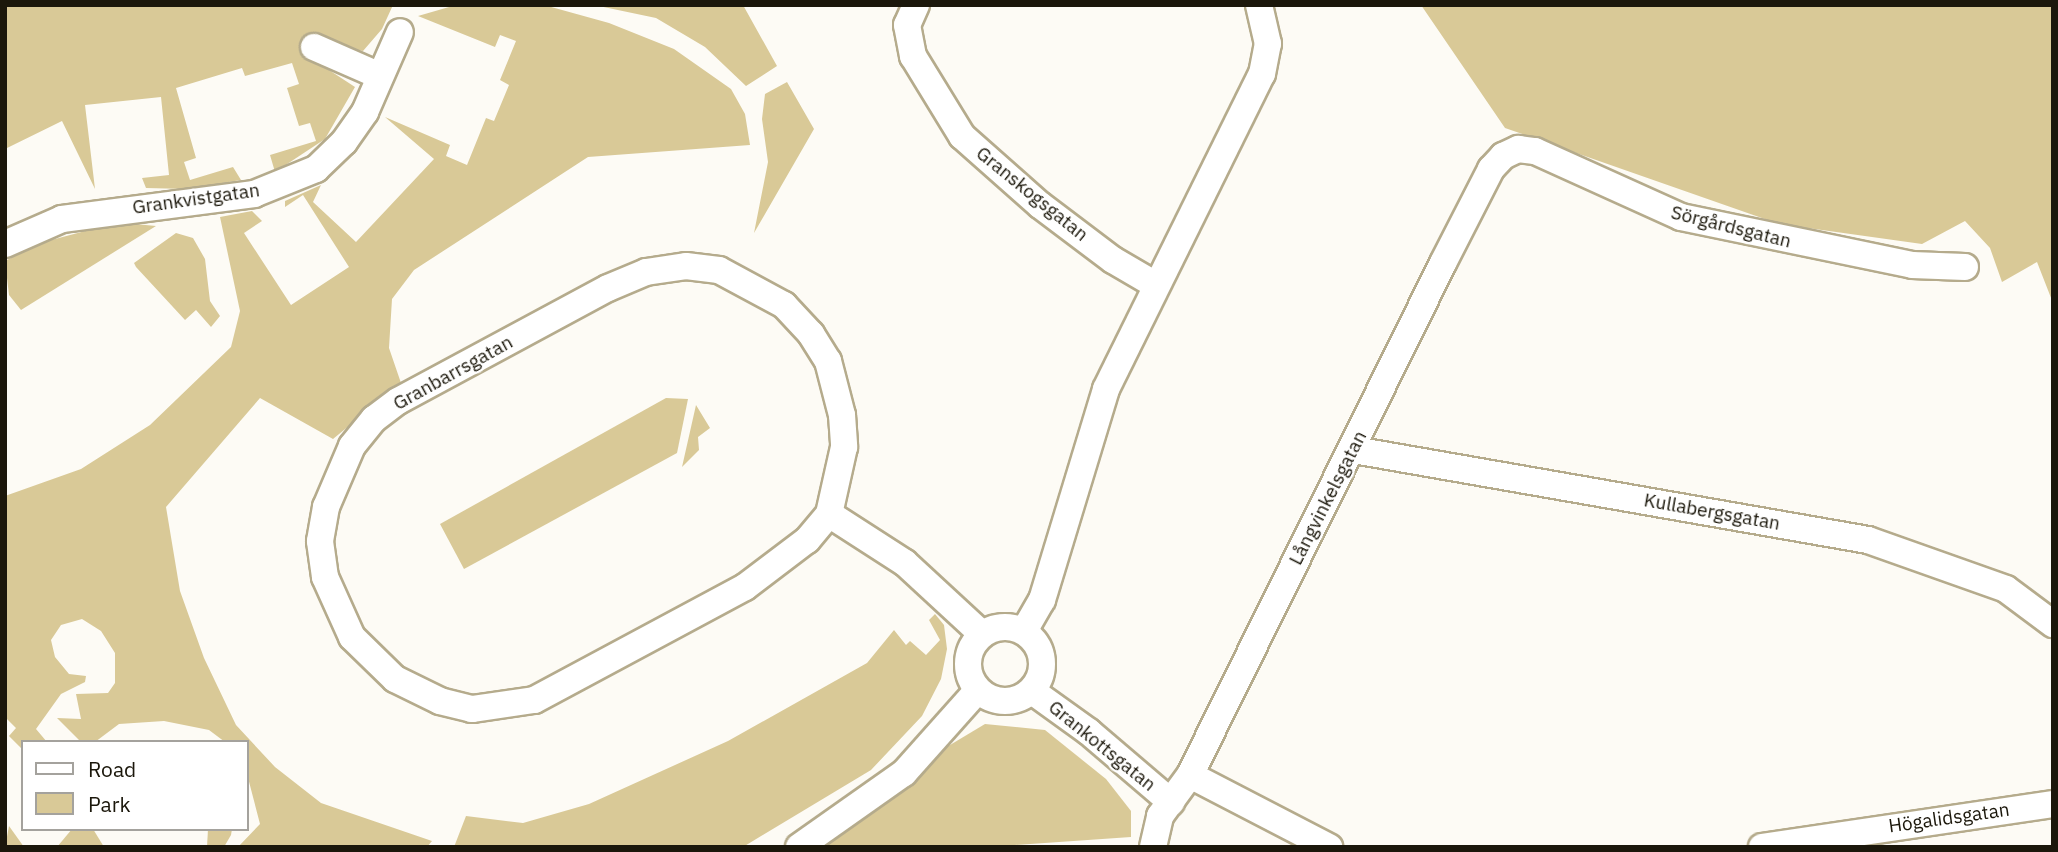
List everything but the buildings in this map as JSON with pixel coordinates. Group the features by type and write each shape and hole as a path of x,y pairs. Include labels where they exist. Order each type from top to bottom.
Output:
{"street":[{"name":"Granskogsgatan","path":"916,5 907,25 913,56 962,136 1040,205 1113,260 1156,285"},
{"path":"1024,631 1042,600 1106,389 1262,74 1268,44 1259,5"},
{"name":"Grankvistgatan","path":"5,243 62,219 254,194 285,184 316,169 344,142 365,112 400,32"},
{"path":"314,47 380,76"},
{"name":"Sörgårdsgatan","path":"1509,153 1535,151 1681,217 1899,263 1965,267"},
{"name":"Långvinkelsgatan","path":"1153,847 1160,816 1190,775 1491,169 1509,153"},
{"name":"Granbarrsgatan","path":"686,266 719,270 784,306 811,334 828,361 842,415 844,447 829,514 780,563 733,593 534,700 472,709 418,692 372,661 335,607 320,541 336,476 352,446 382,413 608,288 646,272 686,266"},
{"name":"Kullabergsgatan","path":"1353,450 1868,540 2006,589 2053,624"},
{"path":"829,514 905,563 982,634"},
{"path":"1010,626 1024,631 1037,643 1043,659 1041,676 1032,691 1005,702 978,690 971,680 968,655 982,634 1010,626"},
{"path":"799,847 904,773 978,690"},
{"name":"Grankottsgatan","path":"1032,691 1089,732 1171,802"},
{"path":"1190,775 1329,847"},
{"name":"Högalidsgatan","path":"1762,847 2053,804"}],"green space":[{"path":"5,5 393,5 382,29 363,51 311,42 306,55 355,87 325,139 275,172 270,155 316,141 310,123 299,126 287,88 299,84 292,63 245,76 242,68 176,88 196,158 184,162 190,180 233,167 241,180 186,189 146,188 142,178 169,175 161,97 85,105 95,189 62,121 5,149"},
{"path":"456,5 544,5 609,23 674,49 731,89 745,114 750,145 588,157 414,270 392,299 389,348 401,383 333,439 260,398 166,507 180,591 204,658 236,725 275,767 321,803 432,841 427,847 238,847 260,824 248,778 248,740 222,740 209,730 164,721 119,724 98,740 79,740 57,718 81,719 76,694 108,693 115,683 115,653 101,631 82,619 61,625 51,640 55,657 69,674 86,676 85,682 61,694 36,729 45,740 21,740 21,748 9,736 16,728 5,717 5,496 81,469 150,425 231,347 240,311 220,217 252,211 262,221 244,233 291,305 349,267 303,195 285,207 285,201 321,185 313,202 356,242 434,159 385,117 450,145 446,156 467,165 486,118 494,121 509,85 500,80 516,41 500,35 495,47 418,16"},
{"path":"594,5 743,5 777,66 746,86 705,47 656,18"},
{"path":"1421,5 2053,5 2053,303 2037,262 2002,282 1990,248 1965,221 1922,244 1779,224 1505,128"},
{"path":"787,82 814,129 754,233 768,162 762,119 765,94"},
{"path":"135,224 156,226 21,310 9,295 5,261 40,243 89,230"},
{"path":"176,233 193,238 205,259 210,301 220,316 211,327 196,310 185,320 134,263"},
{"path":"666,398 688,399 677,453 464,569 440,524"},
{"path":"696,405 710,428 698,437 699,450 682,467"},
{"path":"935,614 944,625 947,649 941,679 922,716 871,770 743,847 454,847 466,816 523,823 589,804 728,741 867,663 894,630 906,645 910,641 926,655 940,640 929,620"},
{"path":"985,724 1045,730 1106,779 1131,811 1131,837 987,847 811,847 940,751"},
{"path":"9,826 24,847 5,847"},
{"path":"70,831 94,831 104,847 57,847"},
{"path":"208,831 232,831 224,847 207,847"}]}
